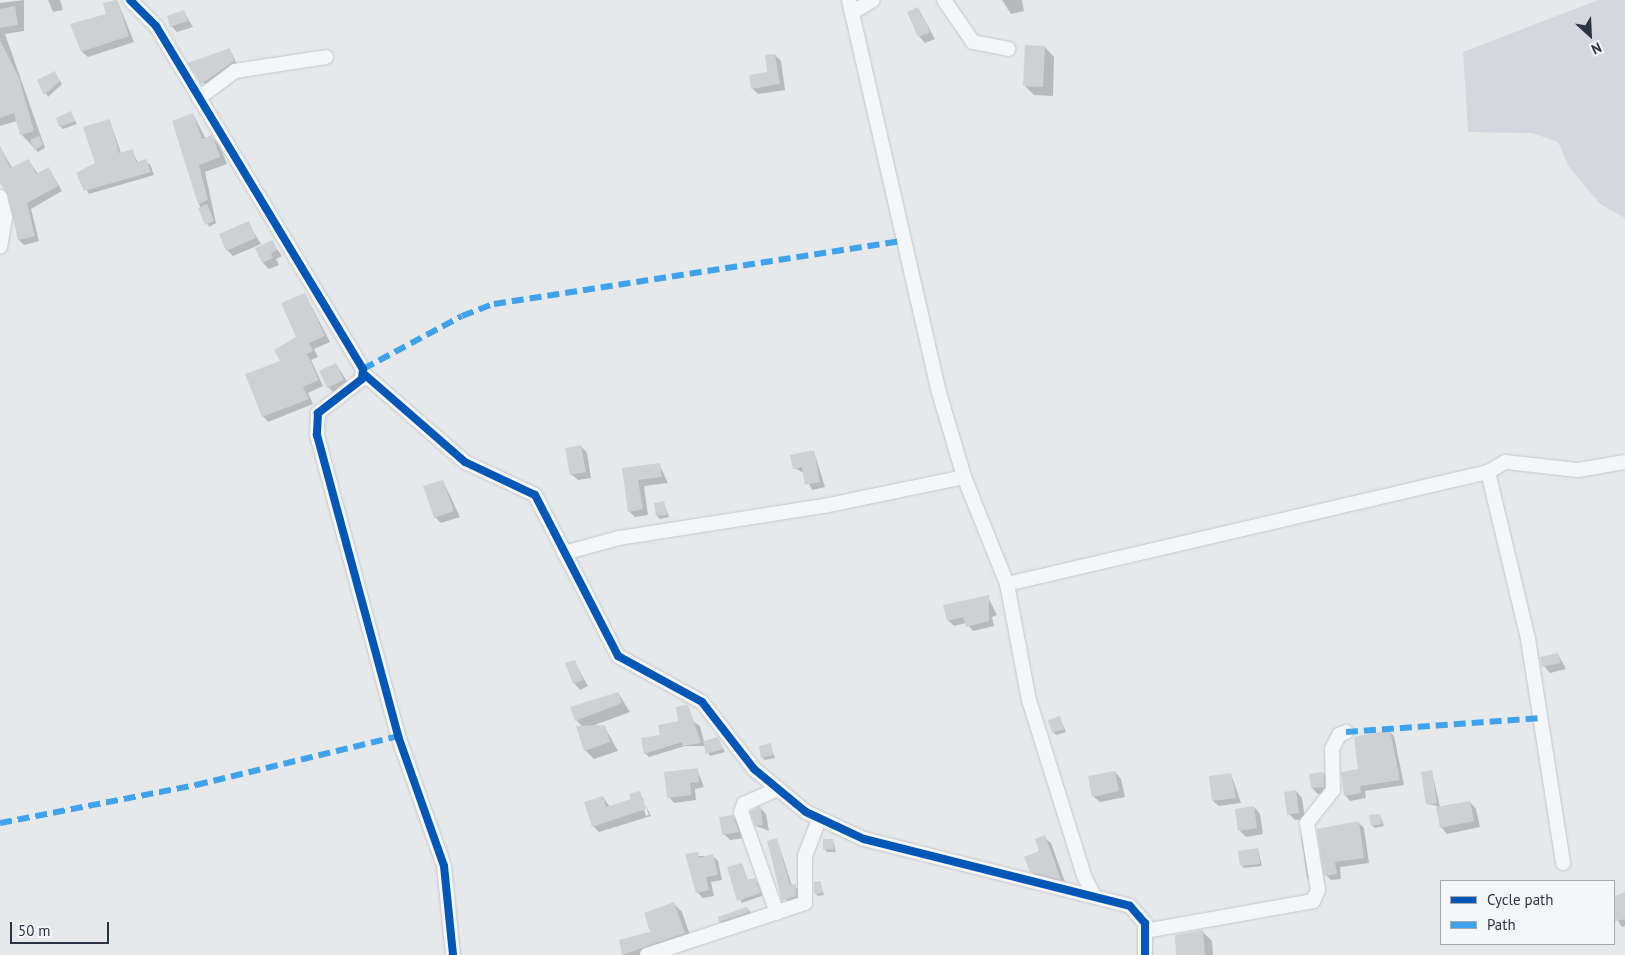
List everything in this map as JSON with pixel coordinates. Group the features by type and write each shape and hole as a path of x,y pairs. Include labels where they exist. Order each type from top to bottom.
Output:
{"street":[{"path":"130,0 156,26 364,374 387,389 466,462 530,489 622,661 702,702 754,769 777,789 819,820 851,835 937,860 1094,896 1135,908 1145,931 1145,955"},
{"path":"873,0 850,5 904,252 964,477 1007,584 1029,700 1084,876 1094,896"},
{"path":"944,0 973,42 1008,48"},
{"path":"198,98 235,71 326,57"},
{"path":"0,197 5,217 0,247"},
{"path":"364,374 318,413 316,435 398,736 444,866 453,955"},
{"path":"1007,584 1488,472 1506,462 1578,470 1625,462"},
{"path":"1488,472 1528,640 1563,862"},
{"path":"564,553 618,538 824,506 964,477"},
{"path":"1145,931 1313,901 1318,890 1307,823 1333,790 1332,749 1339,735 1346,732"},
{"path":"777,789 744,804 741,812 777,913"},
{"path":"647,955 805,903 805,856 819,820"}],"shaded area":[{"path":"1598,0 1625,0 1625,218 1600,204 1569,167 1558,142 1532,133 1468,132 1463,52"}],"building":[{"path":"117,0 129,36 81,52 70,24 106,14 103,3"},
{"path":"15,6 18,25 0,28 0,9"},
{"path":"918,7 930,32 918,37 907,12"},
{"path":"184,10 188,21 170,27 167,16"},
{"path":"0,40 19,78 34,131 20,135 14,113 0,118"},
{"path":"1025,45 1045,46 1043,87 1023,86"},
{"path":"230,48 234,61 201,84 188,63"},
{"path":"775,54 780,84 751,89 749,75 767,72 765,55"},
{"path":"55,71 60,81 44,95 37,80"},
{"path":"71,111 75,121 59,127 56,118"},
{"path":"193,113 202,139 212,135 220,157 199,165 208,200 198,204 172,121"},
{"path":"110,119 119,153 133,149 136,162 146,159 151,172 84,191 76,173 95,163 83,127"},
{"path":"39,136 43,145 34,150 30,140"},
{"path":"0,145 10,168 29,159 36,174 49,167 58,186 27,203 35,236 18,240 8,195 0,183"},
{"path":"207,204 214,221 205,225 198,208"},
{"path":"249,221 256,238 226,251 219,234"},
{"path":"273,240 277,250 271,253 273,258 262,263 255,248"},
{"path":"305,293 325,336 309,343 313,351 307,354 319,380 303,387 309,399 262,417 245,374 280,361 274,350 296,337 281,303"},
{"path":"336,363 344,380 327,388 319,371"},
{"path":"581,445 586,472 570,475 565,448"},
{"path":"814,450 820,482 805,485 802,467 793,469 790,455"},
{"path":"660,463 662,477 638,480 643,509 628,512 622,468"},
{"path":"443,480 454,511 434,518 423,486"},
{"path":"664,501 667,515 656,516 654,503"},
{"path":"989,595 989,621 966,627 963,617 947,621 943,605"},
{"path":"1558,653 1561,663 1542,667 1540,657"},
{"path":"575,660 583,680 573,684 565,663"},
{"path":"618,692 622,703 575,721 570,707"},
{"path":"688,705 701,743 682,746 682,742 644,754 641,738 660,735 658,725 678,721 676,707"},
{"path":"1060,716 1064,729 1052,733 1048,720"},
{"path":"605,725 610,742 584,751 576,726"},
{"path":"1390,730 1400,780 1360,786 1361,793 1344,796 1341,772 1358,769 1354,737"},
{"path":"718,737 723,749 706,754 703,741"},
{"path":"771,743 773,755 761,758 759,746"},
{"path":"698,768 699,782 690,783 691,795 667,798 664,772"},
{"path":"1432,770 1437,803 1426,805 1421,772"},
{"path":"1115,771 1119,791 1092,797 1088,776"},
{"path":"1324,772 1324,787 1311,788 1309,774"},
{"path":"1231,773 1236,798 1212,801 1209,776"},
{"path":"1296,790 1299,813 1287,815 1284,792"},
{"path":"640,791 646,809 592,827 584,802 603,796 606,807 631,799 629,794"},
{"path":"1470,801 1474,821 1440,828 1436,807"},
{"path":"760,806 763,825 755,826 750,812"},
{"path":"1254,806 1257,828 1238,831 1235,809"},
{"path":"1380,814 1382,824 1371,826 1369,815"},
{"path":"733,815 739,832 722,835 719,817"},
{"path":"1359,821 1364,858 1335,862 1337,874 1324,876 1317,829"},
{"path":"1045,835 1061,880 1030,872 1024,857 1039,851 1035,839"},
{"path":"777,838 790,885 796,884 796,896 782,901 767,841"},
{"path":"823,839 833,839 834,849 823,850"},
{"path":"1258,848 1260,864 1240,866 1238,851"},
{"path":"698,852 699,858 713,854 718,875 706,877 709,890 696,893 685,854"},
{"path":"742,863 747,880 755,878 761,893 737,901 727,867"},
{"path":"821,881 822,893 814,894 814,882"},
{"path":"1625,892 1625,919 1615,922 1615,896"},
{"path":"674,902 685,933 622,955 619,940 650,932 644,913"},
{"path":"747,907 749,912 719,922 718,917"},
{"path":"1203,930 1205,955 1176,955 1175,935"}],"marked path":[{"path":"363,369 462,316 494,304 901,241"},
{"path":"1346,732 1541,718"},
{"path":"0,823 196,785 398,736"}],"cycle path":[{"path":"130,0 156,26 363,369 362,379 318,413 317,435 398,736 444,866 453,955"},
{"path":"364,374 465,462 535,495 618,656 702,702 754,769 806,812 864,839 1130,906 1145,923 1145,955"}]}
